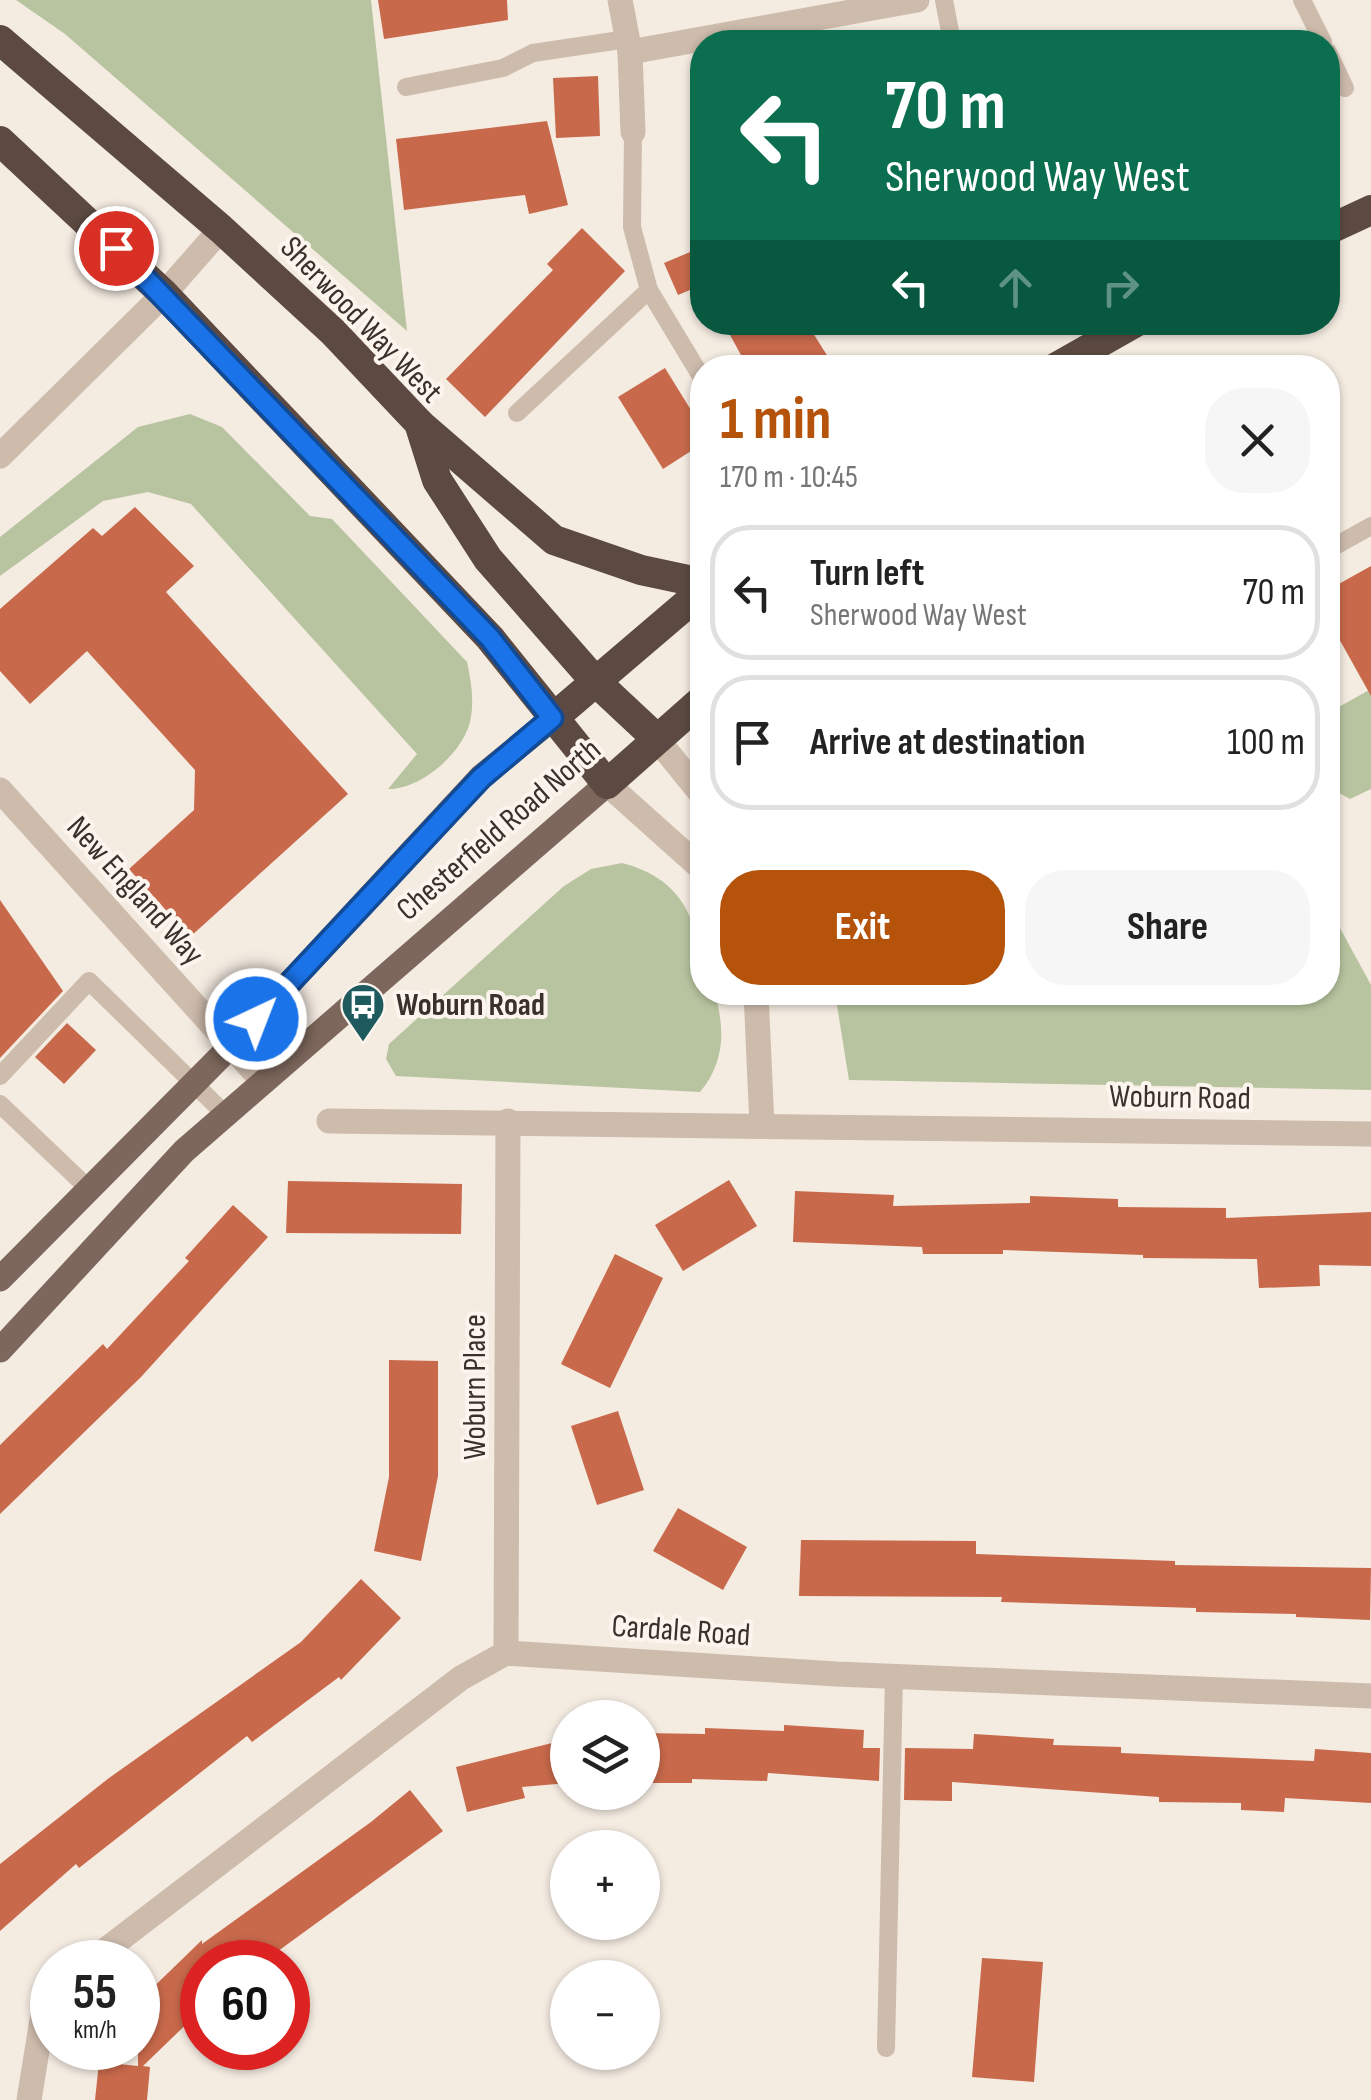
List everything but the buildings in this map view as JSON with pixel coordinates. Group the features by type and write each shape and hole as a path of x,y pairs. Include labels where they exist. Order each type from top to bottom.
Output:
{"highway":[{"name":"Sherwood Way West","path":"0,40 221,229 333,332 419,424 436,480 488,558 595,681 656,738"},
{"path":"0,141 164,294 490,638 607,784"},
{"path":"1340,224 1371,210"},
{"path":"1078,355 1113,335"},
{"path":"419,424 554,540 641,570 690,580"},
{"name":"Chesterfield Road North","path":"552,718 690,602"},
{"name":"Chesterfield Road North","path":"607,784 690,710"}],"main road":[{"name":"Chesterfield Road North","path":"0,1279 232,1046 481,778 552,718"},
{"name":"Chesterfield Road North","path":"0,1350 184,1152 262,1080 607,784"}],"street":[{"path":"620,0 628,45 632,132"},
{"path":"724,30 917,0"},
{"path":"628,45 690,35"},
{"path":"0,456 164,294 221,229"},
{"path":"656,738 690,780"},
{"path":"607,784 690,858"},
{"name":"New England Way","path":"0,790 262,1080"},
{"path":"757,1005 762,1126"},
{"name":"Woburn Road","path":"329,1121 1371,1134"},
{"name":"Woburn Place","path":"506,1653 508,1122"},
{"path":"119,1940 461,1678 506,1653"},
{"name":"Cardale Road","path":"506,1653 894,1676 1371,1696"},
{"path":"29,2100 33,2070"}],"lane":[{"path":"944,0 950,30"},
{"path":"1302,0 1316,30"},
{"path":"406,87 503,68 533,53 628,45"},
{"path":"1340,77 1345,88"},
{"path":"632,132 632,227 649,290 690,358"},
{"path":"517,413 649,290"},
{"path":"1340,543 1371,526"},
{"path":"0,1076 89,981 225,1114"},
{"path":"0,1104 89,1190"},
{"path":"886,2048 894,1676"}],"green space":[{"path":"16,0 371,0 407,331 65,34"},
{"path":"190,414 222,427 310,516 332,519 467,662 472,703 467,730 451,755 427,776 401,788 388,789 417,754 191,504 148,492 103,501 0,576 0,537 138,427"},
{"path":"1371,689 1371,789 1350,799 1340,794 1340,706"},
{"path":"622,863 645,871 677,895 687,911 690,1005 717,1005 721,1033 714,1069 700,1092 396,1076 386,1059 389,1044 564,886 591,869"},
{"path":"1340,928 1371,985 1371,1090 849,1080 837,1005 1340,1005"}],"place":[{"name":"Woburn Road","path":"363,1043"}],"route":[{"path":"116,248 490,638 552,718 481,778 256,1019"}]}
